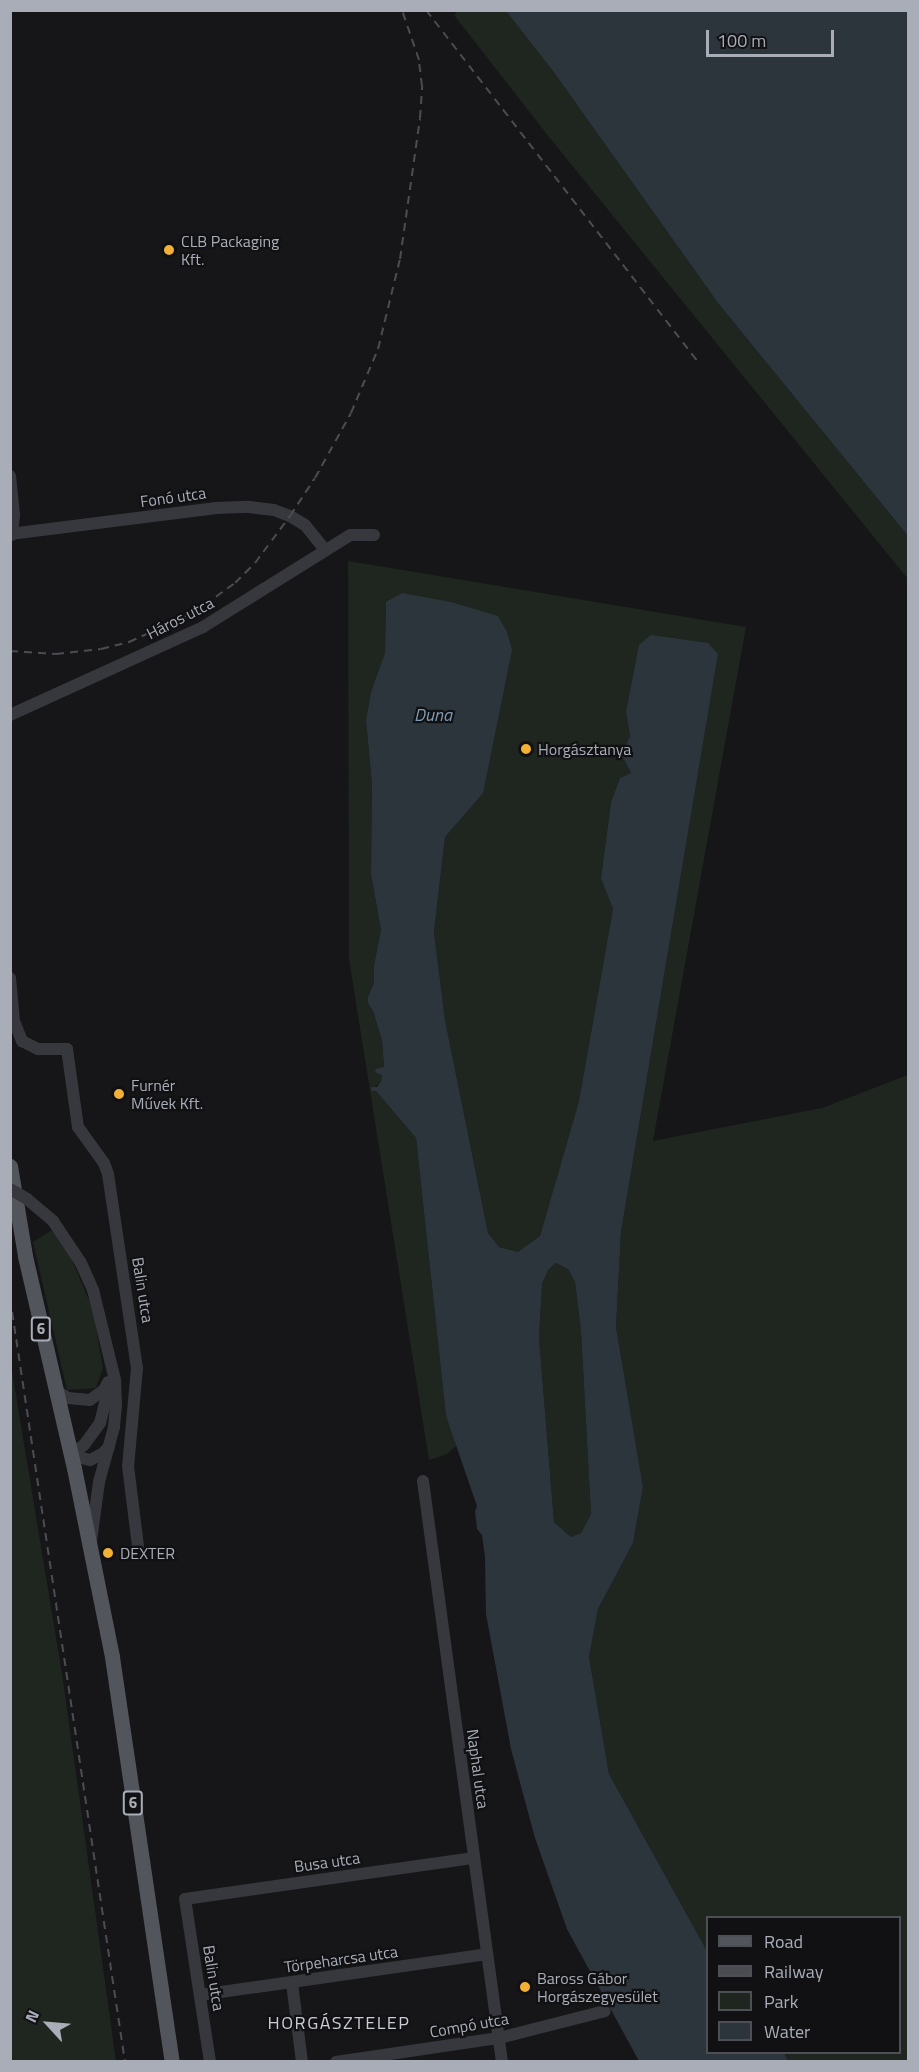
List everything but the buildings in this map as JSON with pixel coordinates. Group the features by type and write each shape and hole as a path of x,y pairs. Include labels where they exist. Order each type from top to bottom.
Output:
{"main road":[{"name":"6","path":"10,1166 25,1256 71,1455 112,1657 172,2061"}],"street":[{"path":"10,476 14,515 11,535"},
{"name":"Fonó utca","path":"11,535 216,508 249,507 274,510 290,516 305,525 325,550"},
{"name":"Háros utca","path":"10,714 203,627 325,550 356,534 374,536"},
{"name":"Balin utca","path":"10,978 14,1021 22,1041 38,1050 67,1049 78,1127 104,1163 108,1174 134,1340 136,1390 128,1466 138,1546"},
{"path":"10,1189 27,1199 53,1221 81,1263 93,1290 115,1380 116,1406 109,1447 99,1482 90,1545"},
{"path":"71,1455 84,1445 100,1423 108,1400 110,1379 108,1353"},
{"path":"55,1390 68,1398 90,1401 104,1390 110,1379"},
{"path":"71,1455 90,1460 102,1454 109,1447"},
{"name":"Naphal utca","path":"423,1480 502,2061"},
{"name":"Busa utca","path":"185,1899 474,1858"},
{"name":"Balin utca","path":"185,1899 210,2061"},
{"name":"Törpeharcsa utca","path":"200,1995 487,1954"},
{"path":"292,1983 302,2061"},
{"name":"Compó utca","path":"336,2061 499,2038 605,2011"}],"green space":[{"path":"458,11 506,11 553,71 718,303 908,536 908,579 549,137 454,15"},
{"path":"348,561 746,627 653,1141 822,1108 908,1075 908,2061 788,2061 784,2054 901,2054 901,1916 706,1916 706,1949 609,1774 589,1657 598,1609 633,1543 643,1487 616,1327 621,1232 718,654 626,712 630,736 623,755 631,773 620,778 611,802 601,877 613,909 579,1101 540,1236 518,1252 499,1247 488,1233 445,1020 434,932 445,837 460,819 386,602 385,653 371,692 366,720 372,784 371,874 381,930 374,965 374,983 368,1003 373,1011 382,1040 384,1068 381,1081 372,1090 376,1091 416,1138 446,1416 457,1445 447,1454 429,1460 349,959"},
{"path":"52,1230 67,1248 93,1310 103,1368 96,1388 67,1390 33,1242"},
{"path":"556,1263 568,1269 575,1282 581,1331 591,1514 581,1533 571,1537 554,1522 539,1338 542,1284 548,1270"},
{"path":"11,1365 63,1680 116,2061 11,2061"}],"water":[{"path":"506,11 908,11 908,536 718,303 553,71"},
{"name":"Duna","path":"402,593 451,602 498,616 507,632 512,650 483,793 445,837 434,932 445,1020 488,1233 499,1247 518,1252 540,1236 579,1101 613,909 601,878 611,802 620,778 631,773 622,755 630,736 626,712 639,645 651,635 708,643 718,654 621,1232 616,1327 643,1487 633,1543 598,1609 589,1657 609,1774 706,1949 706,2054 784,2054 788,2061 639,2061 567,1929 535,1838 511,1749 486,1614 485,1557 482,1535 477,1529 475,1511 477,1506 446,1416 416,1138 376,1091 372,1091 371,1087 377,1087 381,1081 382,1075 375,1072 376,1069 384,1067 382,1040 373,1011 368,1003 374,983 374,965 381,930 371,874 372,784 366,720 371,692 385,653 386,602","holes":["556,1263 568,1269 575,1282 581,1331 591,1514 581,1533 571,1537 554,1522 539,1338 542,1284 548,1270"]}],"railway":[{"path":"10,651 56,654 101,649 129,642 193,613 235,583 255,563 315,478 351,413 378,349 400,259 420,118 422,86 419,60 402,10"},
{"path":"426,10 698,362"},
{"path":"10,1298 125,2062"}],"place":[{"name":"CLB Packaging Kft.","path":"169,250"},
{"name":"Horgásztanya","path":"526,749"},
{"name":"Furnér Művek Kft.","path":"119,1094"},
{"name":"DEXTER","path":"108,1553"},
{"name":"Baross Gábor Horgászegyesület","path":"525,1987"}],"district":[{"name":"HORGÁSZTELEP","path":"339,2023"}]}
